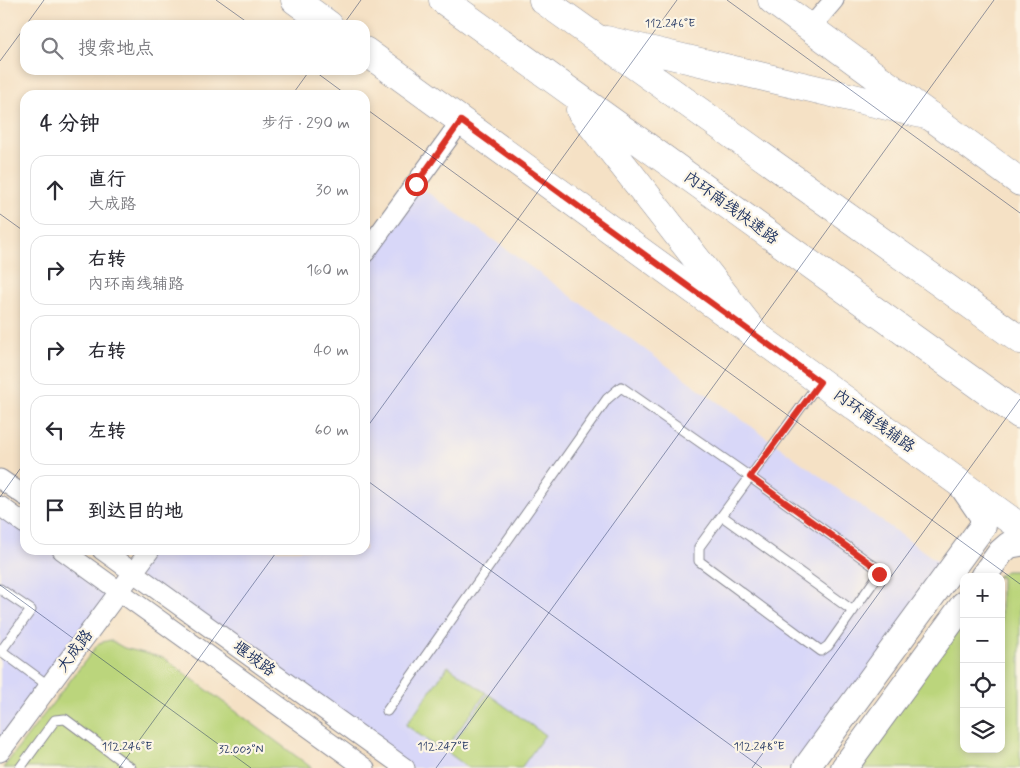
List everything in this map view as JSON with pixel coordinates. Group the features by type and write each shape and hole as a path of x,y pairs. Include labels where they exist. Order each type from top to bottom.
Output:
{"main road":[{"path":"295,0 322,20"},
{"name":"内环南线快速路","path":"443,0 1020,415"},
{"path":"543,0 1020,340"},
{"path":"772,0 1020,182"},
{"path":"593,36 930,116"},
{"name":"内环南线辅路","path":"370,55 1020,527"},
{"path":"561,86 756,335"}],"street":[{"path":"810,28 834,0"},
{"path":"370,246 461,121"},
{"path":"0,479 20,493"},
{"path":"806,768 983,526 983,516 961,485"},
{"path":"0,506 20,520"},
{"path":"986,573 1001,552 1009,545 1020,543"},
{"name":"堰坡路","path":"69,555 365,768"},
{"name":"堰坡路","path":"109,555 406,768"},
{"name":"大成路","path":"0,752 146,555"},
{"path":"844,768 960,609"}],"lane":[{"path":"387,710 607,399 621,387 750,477 878,569 879,574 828,646 821,650 699,561 699,547 750,477 820,382"},
{"path":"722,516 853,611"},
{"path":"0,588 30,610 0,651 49,686"},
{"path":"20,768 55,720 65,719 131,768"}],"shaded area":[{"path":"416,184 951,571 806,768 405,768 133,572 146,555 370,555 370,246"},
{"path":"0,506 20,520 20,555 69,555 120,591 0,752"}],"green space":[{"path":"1006,571 1020,571 1020,768 855,768 960,624 960,753 1005,753 1005,573 1003,573"},
{"path":"110,640 124,648 164,658 312,768 3,768 99,643"},
{"path":"448,666 486,693 443,752 406,725"},
{"path":"488,694 545,735 521,768 469,768 447,752"}],"route":[{"path":"416,184 461,121 820,382 750,477 878,569 879,574"}]}
